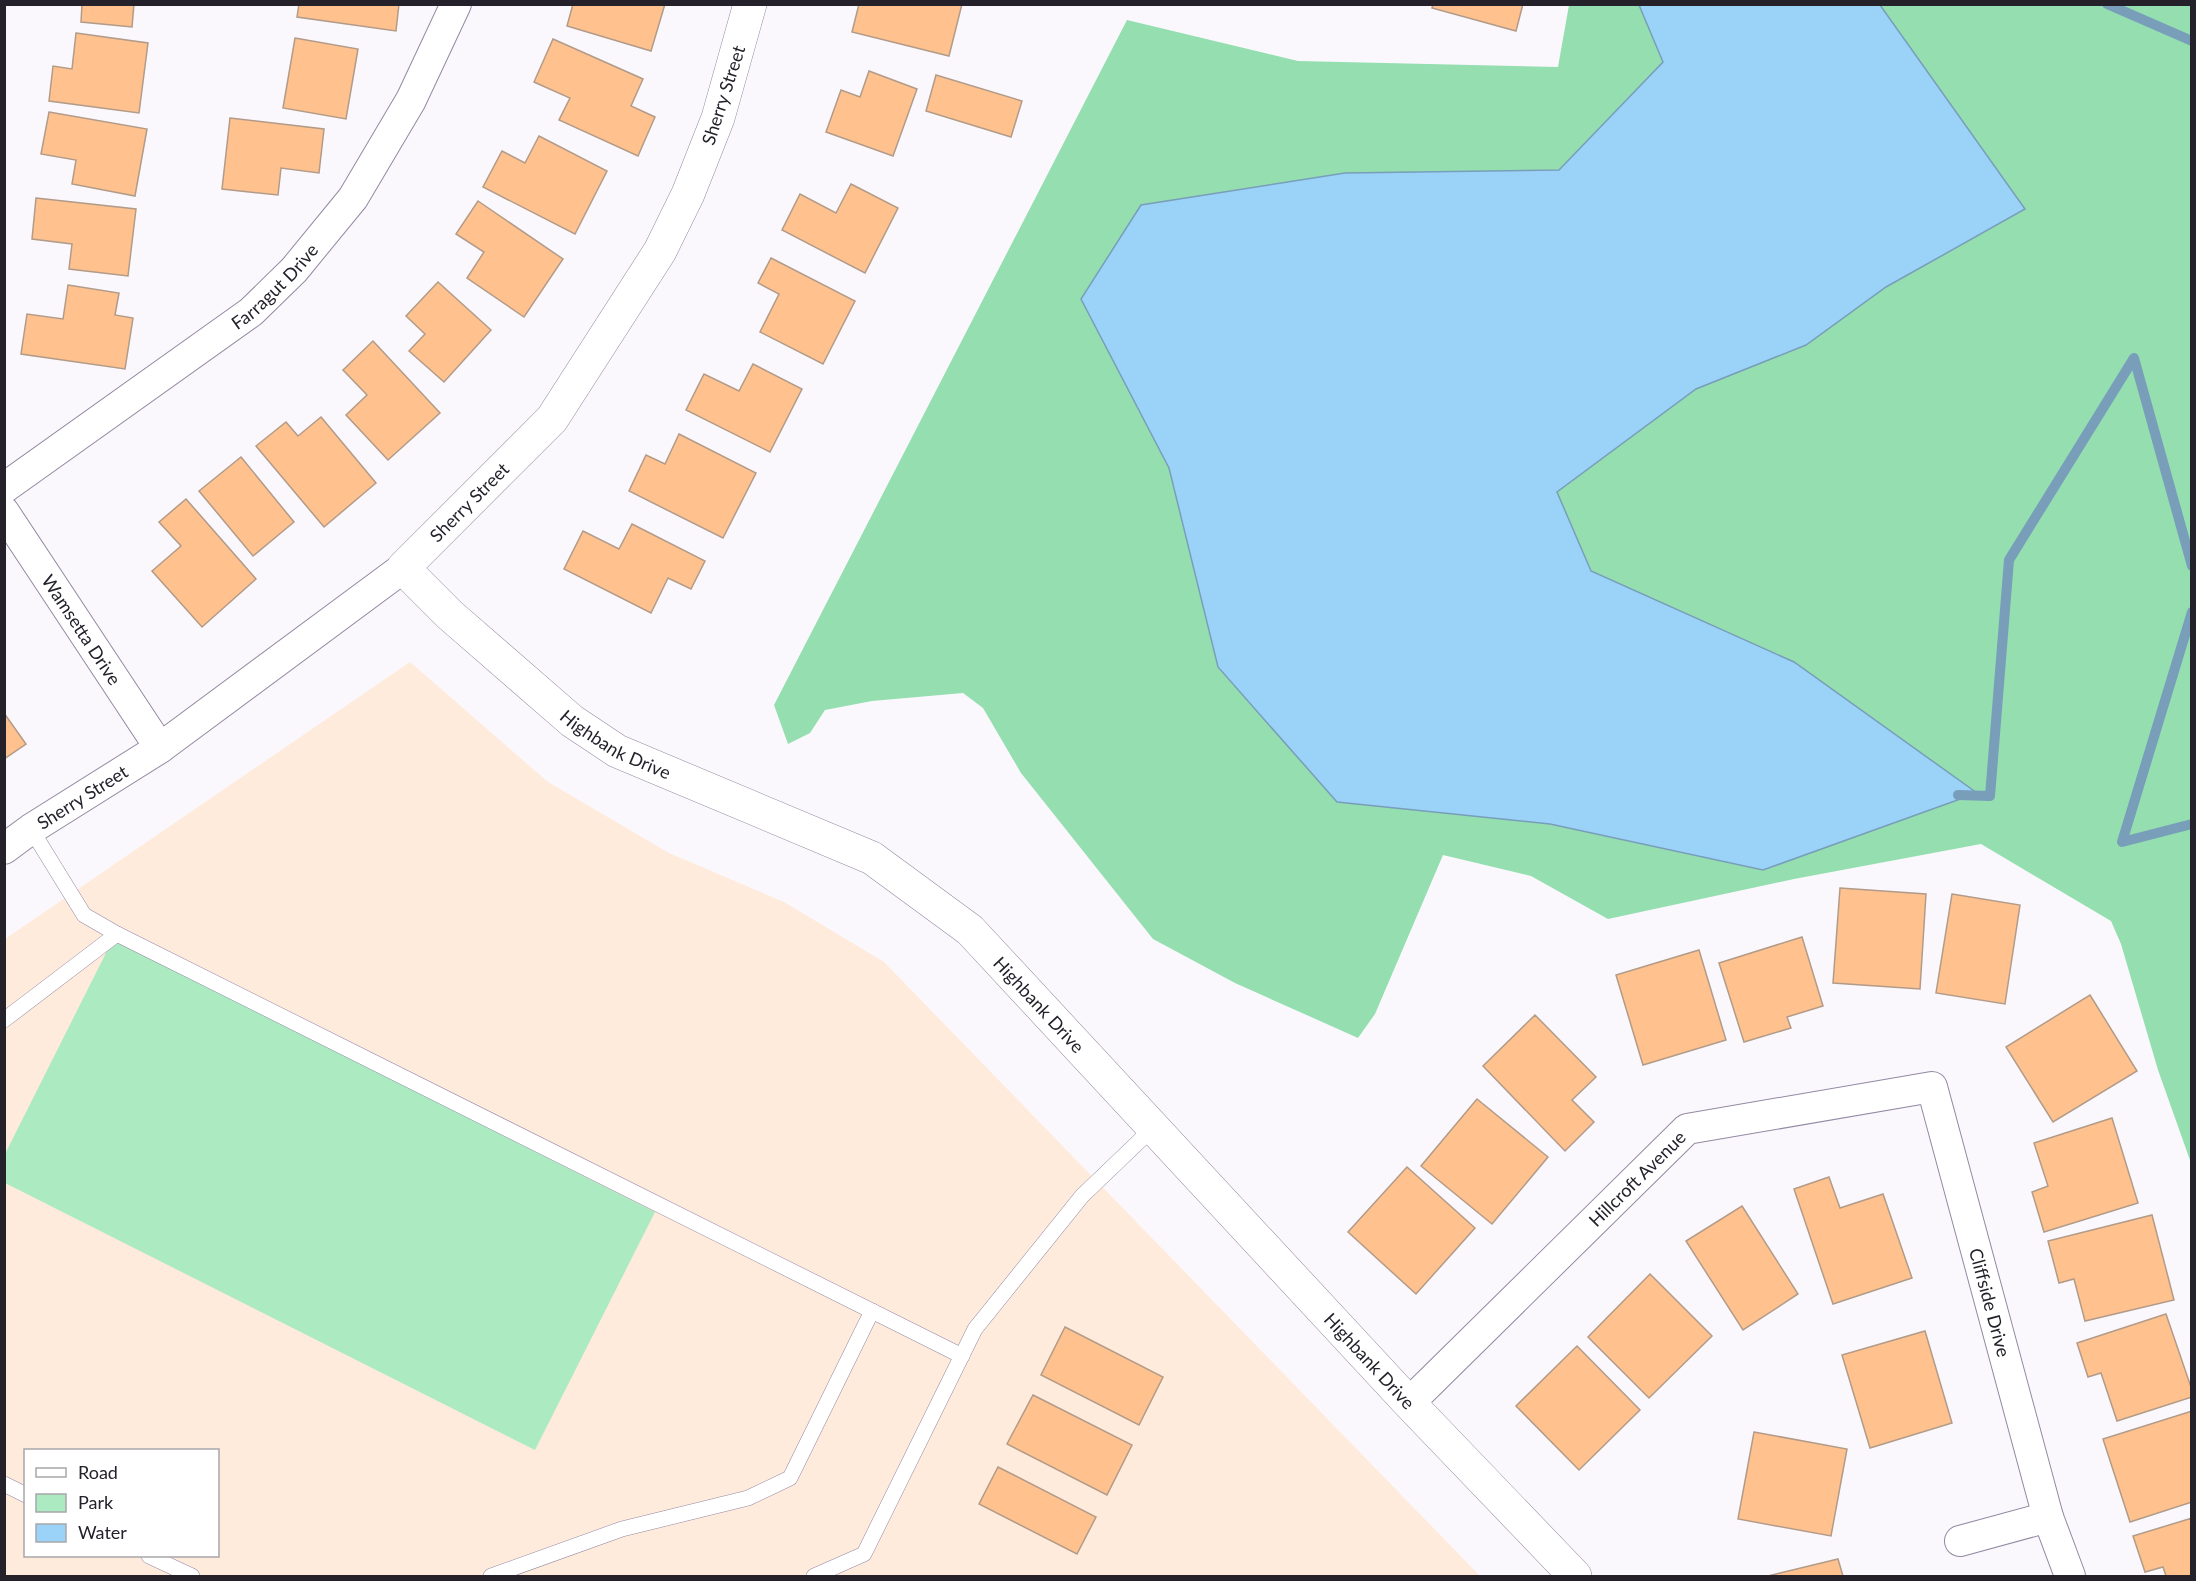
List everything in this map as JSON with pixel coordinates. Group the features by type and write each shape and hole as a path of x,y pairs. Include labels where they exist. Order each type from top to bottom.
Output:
{"street":[{"name":"Farragut Drive","path":"4,488 251,312 294,270 353,198 411,100 456,4"},
{"name":"Sherry Street","path":"4,849 160,748 403,568 552,419 660,251 688,194 718,118 750,4"},
{"name":"Wamsetta Drive","path":"4,512 160,748"},
{"name":"Highbank Drive","path":"403,568 450,615 572,721 617,752 872,858 970,930 1408,1403 1575,1576"},
{"name":"Hillcroft Avenue","path":"1408,1403 1687,1129 1932,1087"},
{"name":"Cliffside Drive","path":"1932,1087 2048,1517 2070,1576"},
{"path":"1960,1541 2048,1517"}],"lane":[{"path":"32,829 84,915 117,934 962,1356"},
{"path":"4,1020 117,934"},
{"path":"814,1576 864,1554 975,1329 1082,1196 1154,1127"},
{"path":"491,1576 622,1529 748,1498 790,1478 872,1311"},
{"path":"4,1484 24,1494"},
{"path":"151,1557 192,1576"}],"shaded area":[{"path":"410,662 548,782 669,853 784,902 884,962 1480,1576 5,1576 5,939"}],"green space":[{"path":"1569,5 2191,5 2191,1163 2158,1070 2121,944 2111,921 1981,844 1794,879 1608,919 1531,876 1443,855 1375,1014 1358,1038 1235,983 1153,939 1021,773 983,708 963,693 872,701 825,710 810,733 788,744 774,705 1127,20 1298,61 1558,67"},
{"path":"113,939 655,1212 535,1450 5,1183 4,1156"}],"water":[{"path":"1639,5 1880,5 2025,209 1886,287 1806,345 1696,389 1557,492 1591,571 1794,662 1977,793 1763,870 1550,824 1337,802 1218,667 1169,468 1081,299 1141,205 1345,173 1559,170 1663,62"}],"building":[{"path":"82,4 134,4 132,27 81,22"},
{"path":"299,4 399,4 396,31 297,17"},
{"path":"573,4 665,4 651,51 567,26"},
{"path":"859,4 962,4 949,56 852,32"},
{"path":"1433,4 1523,4 1516,31 1432,8"},
{"path":"76,33 148,43 139,113 49,101 53,66 72,69"},
{"path":"295,38 358,49 346,119 283,108"},
{"path":"553,39 643,79 631,106 655,117 638,156 559,120 570,98 534,82"},
{"path":"869,71 917,89 893,156 826,132 841,90 860,97"},
{"path":"936,75 1022,101 1011,137 926,111"},
{"path":"49,112 147,129 135,196 72,184 76,160 41,154"},
{"path":"230,118 324,129 319,173 281,168 278,195 222,189"},
{"path":"539,136 607,171 575,234 483,187 502,151 525,163"},
{"path":"851,184 898,208 865,273 782,230 800,194 836,213"},
{"path":"36,198 136,209 128,276 69,269 72,244 32,239"},
{"path":"478,201 563,259 524,317 467,278 484,252 456,234"},
{"path":"771,258 855,301 823,364 760,332 779,294 758,283"},
{"path":"438,282 491,330 444,382 409,351 425,334 406,316"},
{"path":"68,285 119,293 115,315 133,318 125,369 21,354 27,314 63,319"},
{"path":"373,341 440,413 388,460 346,415 367,395 343,370"},
{"path":"753,364 802,389 770,452 686,410 704,374 739,391"},
{"path":"321,417 376,483 324,527 256,446 286,422 298,436"},
{"path":"679,434 756,473 723,538 629,491 646,455 665,464"},
{"path":"241,457 294,522 253,556 199,491"},
{"path":"186,499 256,579 202,627 152,571 181,546 159,522"},
{"path":"632,524 705,561 691,589 668,578 651,613 564,569 583,531 619,549"},
{"path":"4,713 26,744 4,759"},
{"path":"1840,888 1926,894 1920,989 1833,983"},
{"path":"1952,894 2020,905 2005,1004 1936,993"},
{"path":"1802,937 1823,1006 1787,1017 1791,1028 1744,1042 1719,963"},
{"path":"1699,950 1726,1040 1643,1065 1616,975"},
{"path":"2090,995 2137,1071 2053,1122 2006,1047"},
{"path":"1535,1015 1596,1077 1572,1100 1594,1122 1565,1151 1483,1066"},
{"path":"1477,1099 1548,1157 1492,1224 1421,1166"},
{"path":"2112,1118 2138,1203 2044,1232 2032,1192 2048,1186 2034,1143"},
{"path":"1407,1167 1475,1228 1416,1294 1348,1232"},
{"path":"1829,1177 1840,1208 1883,1194 1912,1278 1833,1304 1794,1189"},
{"path":"1742,1206 1798,1294 1743,1330 1686,1241"},
{"path":"2152,1215 2174,1300 2085,1321 2074,1279 2059,1283 2048,1241"},
{"path":"1650,1274 1712,1336 1649,1398 1588,1337"},
{"path":"2166,1314 2192,1390 2192,1397 2117,1421 2101,1373 2088,1377 2077,1343"},
{"path":"1065,1327 1163,1377 1139,1425 1041,1375"},
{"path":"1925,1331 1952,1423 1870,1448 1842,1355"},
{"path":"1577,1346 1640,1410 1579,1470 1516,1406"},
{"path":"1033,1395 1132,1445 1107,1495 1007,1444"},
{"path":"2192,1411 2192,1502 2130,1522 2103,1439"},
{"path":"1754,1432 1847,1449 1831,1536 1738,1519"},
{"path":"998,1467 1096,1517 1077,1554 979,1504"},
{"path":"2192,1518 2192,1576 2166,1576 2163,1567 2145,1572 2133,1536"},
{"path":"1838,1559 1843,1576 1768,1576"}],"waterway":[{"path":"2107,4 2192,41"},
{"path":"1958,795 1990,796 2009,560 2134,358 2192,566"},
{"path":"2192,612 2122,842 2192,824"}]}
